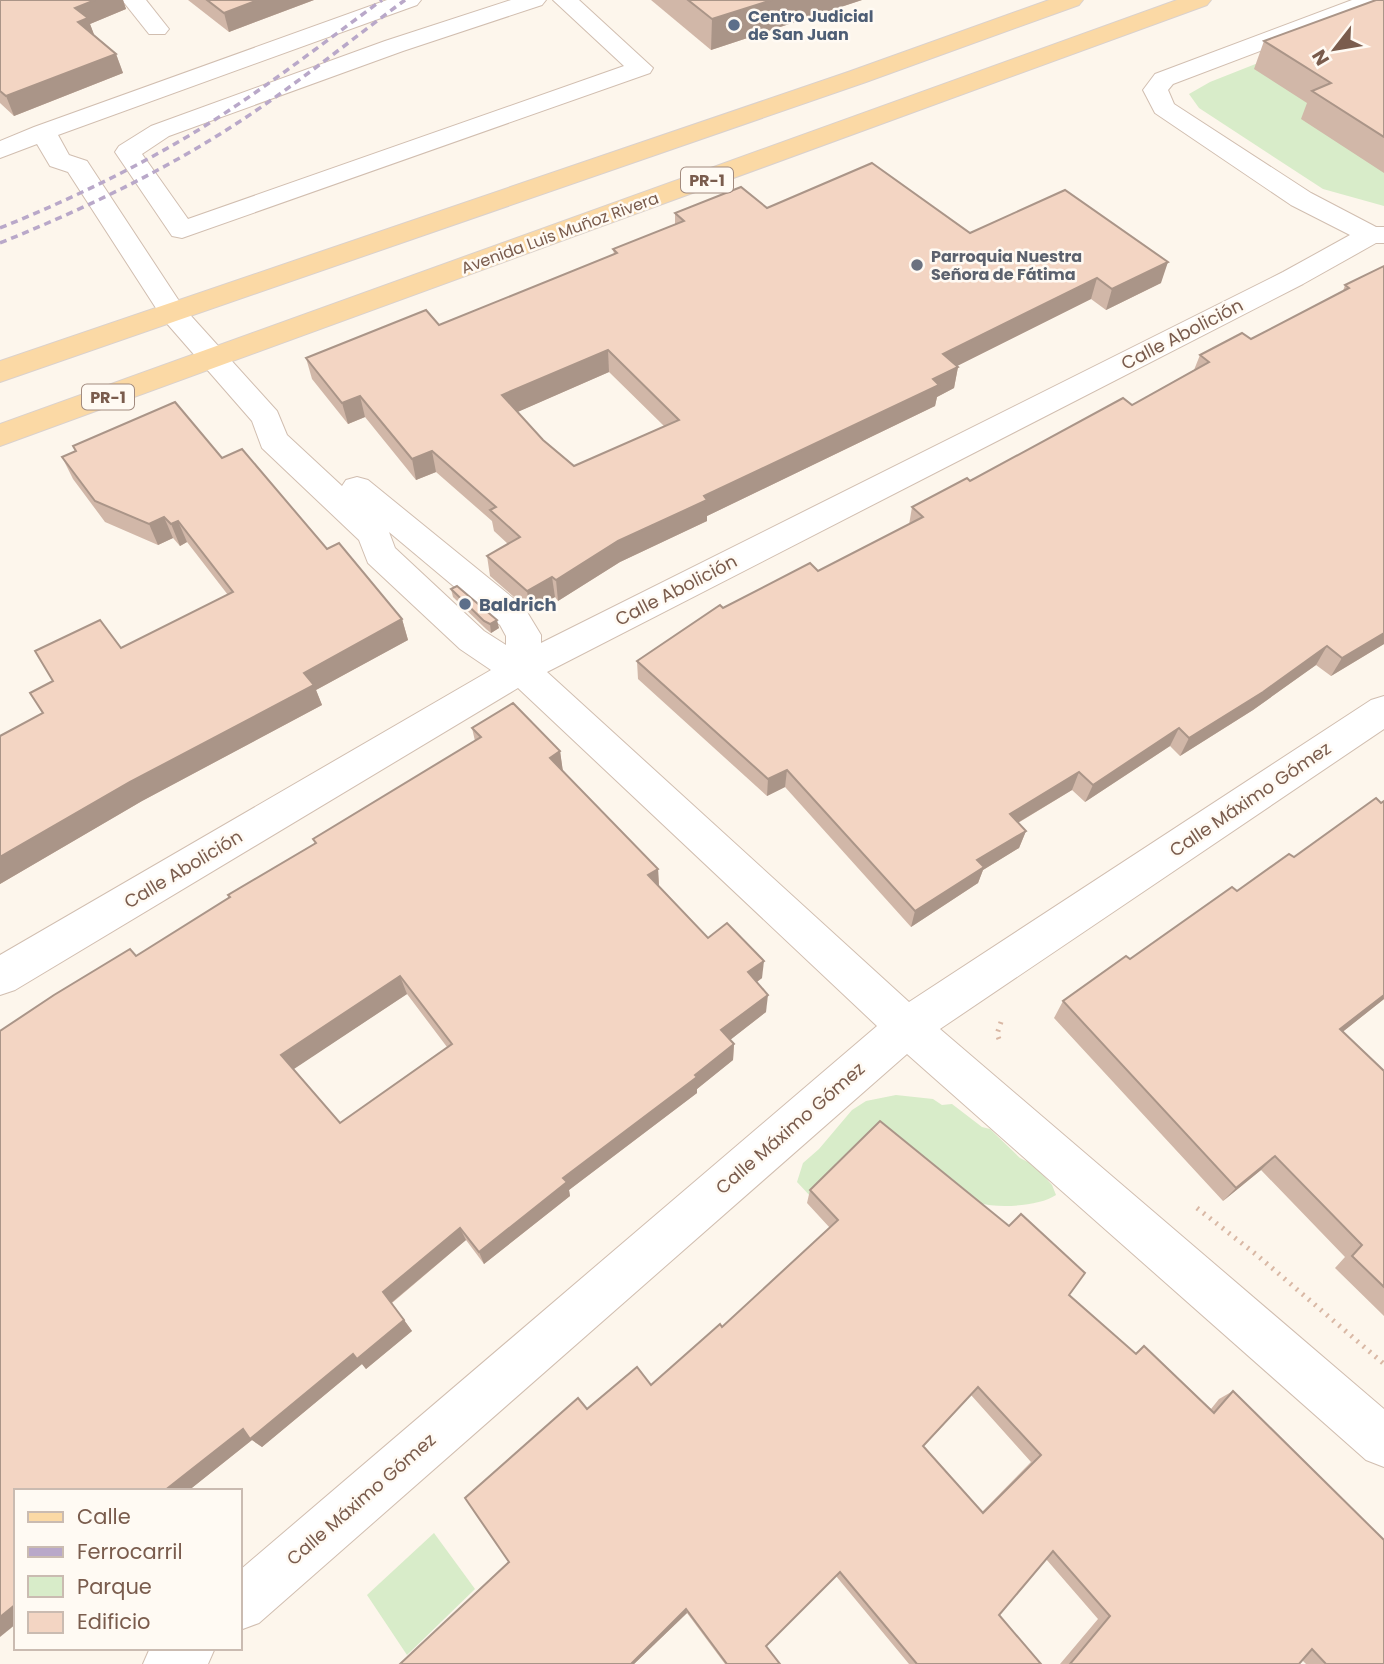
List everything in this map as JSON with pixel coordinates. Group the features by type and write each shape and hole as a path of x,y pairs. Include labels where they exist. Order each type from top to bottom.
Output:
{"main road":[{"path":"0,372 857,77 1071,0"},
{"name":"Avenida Luis Muñoz Rivera","path":"0,435 1199,0"}],"street":[{"path":"134,0 157,29"},
{"path":"0,150 67,123 410,0"},
{"path":"534,0 394,46 173,127 128,152 182,230 641,68 565,0"},
{"path":"1373,0 1164,79 1155,90 1164,108 1301,199 1378,235"},
{"path":"67,123 84,155 78,167"},
{"path":"43,132 59,160 78,167 173,313 266,418 273,440 374,535 380,554 472,640 487,652 521,668 907,1027 1384,1442"},
{"name":"Calle Abolición","path":"0,977 521,668 1378,235"},
{"name":"Calle Máximo Gómez","path":"242,1602 907,1027 1384,710"},
{"path":"170,1664 186,1650"}],"path":[{"path":"1002,1017 997,1034 1003,1051"},
{"path":"1193,1205 1258,1256 1384,1364"}],"green space":[{"path":"1384,13 1384,206 1323,189 1199,108 1189,94 1210,82"},
{"path":"896,1095 933,1099 942,1105 952,1104 982,1127 990,1129 1020,1158 1034,1165 1052,1185 1056,1195 1040,1202 1008,1206 812,1198 797,1182 803,1163 819,1149 852,1110 866,1101"},
{"path":"434,1533 475,1589 407,1655 367,1595"}],"building":[{"path":"0,0 95,0 75,8 88,18 78,22 116,54 6,96 0,91"},
{"path":"207,0 258,0 224,13"},
{"path":"688,0 772,0 712,19"},
{"path":"1376,0 1384,0 1384,137 1312,91 1331,83 1264,41"},
{"path":"872,163 970,233 1065,190 1168,262 1112,289 1097,278 943,354 958,367 933,379 939,385 704,496 707,500 618,541 556,580 552,577 527,591 487,556 520,537 490,510 496,507 432,451 412,459 360,396 342,403 306,358 426,310 439,325 617,253 613,249 684,221 675,213 741,187 767,208","holes":["608,350 679,420 574,466 543,440 502,395"]},
{"path":"1384,266 1384,633 1342,658 1327,646 1263,692 1189,738 1179,728 1093,785 1079,772 1010,814 1026,831 977,860 984,867 915,911 787,770 768,779 637,661 720,605 723,608 810,563 818,571 923,517 912,507 967,478 970,481 1123,398 1132,405 1209,362 1200,355 1242,333 1251,339 1349,288 1345,285"},
{"path":"175,402 222,458 242,449 327,549 339,543 402,619 304,673 314,685 130,782 0,857 0,736 43,713 30,693 53,681 35,651 100,620 121,648 233,592 178,521 171,524 164,517 149,524 95,501 62,457 76,451 73,446"},
{"path":"457,586 497,620 490,624 484,621 451,589"},
{"path":"513,703 560,751 550,758 658,869 648,875 708,938 727,923 764,961 748,972 768,995 721,1030 734,1044 695,1075 697,1077 563,1178 567,1182 479,1252 460,1228 383,1292 404,1320 357,1359 353,1354 250,1439 243,1429 167,1489 14,1489 14,1606 0,1617 0,1031 130,949 136,956 230,897 228,895 316,843 313,839 481,737 472,728","holes":["400,976 452,1044 340,1123 281,1055"]},
{"path":"1376,798 1381,803 1384,801 1384,995 1340,1029 1384,1071 1384,1287 1352,1256 1362,1245 1275,1156 1236,1188 1063,1001 1126,956 1130,959 1232,887 1237,891 1289,854 1294,857"},
{"path":"880,1121 1009,1226 1021,1214 1085,1273 1069,1295 1136,1354 1144,1346 1214,1413 1233,1391 1384,1540 1384,1664 1326,1664 1312,1649 1299,1664 1070,1664 1110,1616 1053,1551 999,1615 1041,1664 917,1664 840,1572 766,1646 780,1664 727,1664 686,1609 631,1664 400,1664 509,1562 465,1498 578,1398 587,1409 637,1367 651,1385 720,1324 722,1327 838,1220 810,1190","holes":["978,1387 1041,1455 983,1513 923,1446"]}],"railway":[{"path":"0,228 102,183 200,129 269,83 382,0"},
{"path":"0,243 124,188 184,156 242,120 405,0"}],"place":[{"name":"Centro Judicial de San Juan","path":"734,25"},
{"name":"Parroquia Nuestra Señora de Fátima","path":"917,265"},
{"name":"Baldrich","path":"465,604"}]}
